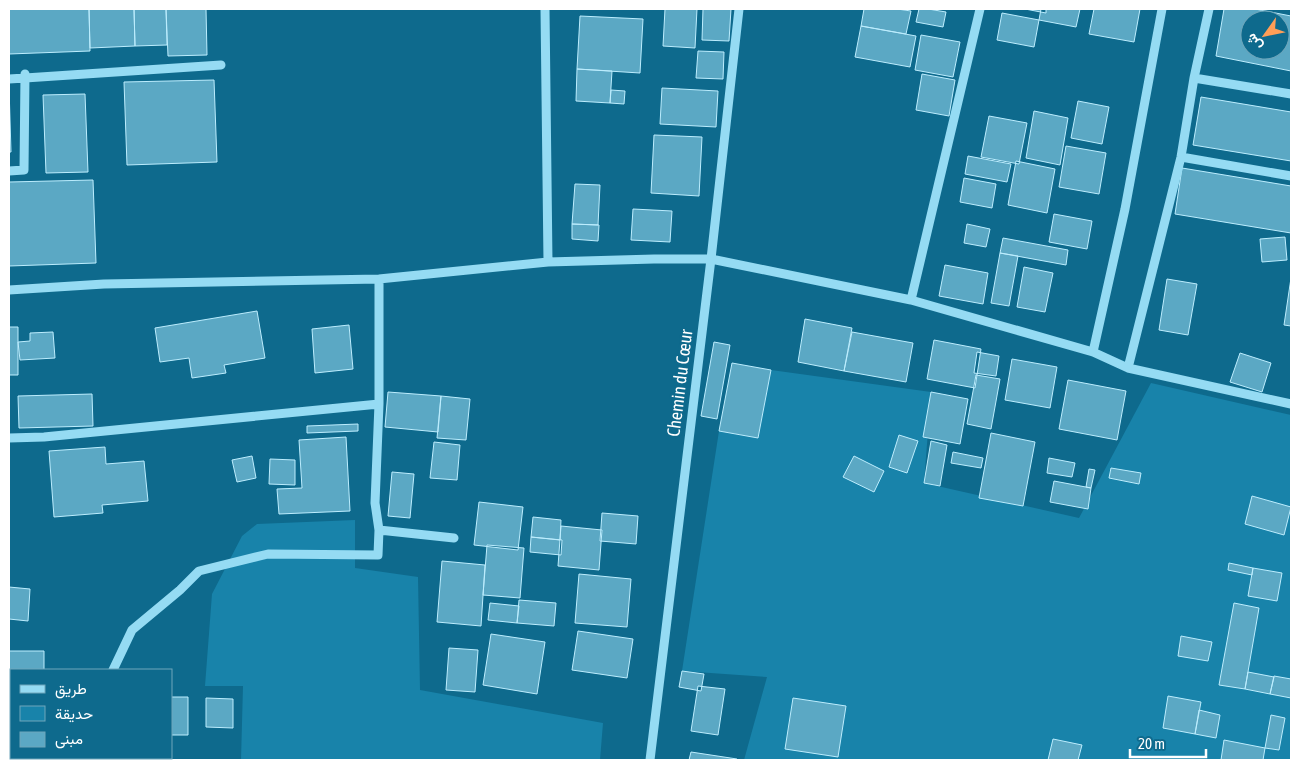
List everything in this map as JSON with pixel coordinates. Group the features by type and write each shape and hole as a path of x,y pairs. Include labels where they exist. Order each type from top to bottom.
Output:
{"street":[{"path":"546,9 548,262"},
{"name":"Chemin du Cœur","path":"650,760 739,9"},
{"path":"911,300 980,9"},
{"path":"1093,352 1126,209 1162,9"},
{"path":"1128,368 1181,157 1194,78 1209,9"},
{"path":"9,78 221,66"},
{"path":"9,171 24,170 25,76"},
{"path":"1194,78 1291,94"},
{"path":"1181,157 1291,176"},
{"path":"9,290 104,284 379,280 548,262 711,258 911,300 1093,352 1128,368 1291,404"},
{"path":"113,669 132,630 180,590 199,571 268,554 378,555 379,530 374,503 379,404 379,280"},
{"path":"9,438 54,436 379,404"},
{"path":"379,530 454,538"}],"green space":[{"path":"771,370 931,392 924,483 1079,518 1151,383 1291,415 1291,760 744,760 767,677 682,671 719,431 758,438"},
{"path":"355,520 355,568 418,577 420,690 603,723 600,760 241,760 243,686 205,686 212,594 242,536 257,524"}],"building":[{"path":"9,9 89,9 90,51 9,54"},
{"path":"89,9 134,9 135,46 90,48"},
{"path":"134,9 166,9 167,45 135,46"},
{"path":"166,9 206,9 207,55 168,56"},
{"path":"665,9 697,9 695,48 663,46"},
{"path":"703,9 731,9 729,41 702,40"},
{"path":"864,9 911,11 906,34 861,26"},
{"path":"919,9 946,12 943,27 916,22"},
{"path":"1025,9 1046,9 1046,13"},
{"path":"1041,9 1080,9 1076,27 1039,20"},
{"path":"1094,9 1140,9 1134,42 1089,34"},
{"path":"1224,9 1260,10 1240,10 1240,60 1290,60 1291,16 1291,71 1216,56"},
{"path":"1002,13 1039,20 1034,47 997,40"},
{"path":"580,16 643,19 640,73 577,69"},
{"path":"861,26 916,36 910,67 855,57"},
{"path":"921,35 960,42 953,77 915,70"},
{"path":"698,51 724,52 723,79 696,78"},
{"path":"577,69 612,71 610,103 576,101"},
{"path":"922,74 955,80 949,116 916,110"},
{"path":"214,80 217,162 127,165 124,82"},
{"path":"9,87 11,152 9,152"},
{"path":"662,88 718,91 716,127 660,124"},
{"path":"611,90 625,91 624,104 610,103"},
{"path":"85,94 88,172 46,173 43,95"},
{"path":"1201,97 1291,112 1291,161 1193,145"},
{"path":"1078,101 1109,107 1102,144 1071,138"},
{"path":"1034,111 1068,118 1060,165 1026,158"},
{"path":"989,116 1027,123 1019,164 981,157"},
{"path":"654,135 702,137 699,196 651,193"},
{"path":"1066,146 1106,153 1099,194 1059,187"},
{"path":"968,156 1011,164 1007,182 965,174"},
{"path":"1016,161 1055,169 1047,213 1008,205"},
{"path":"1182,168 1291,186 1291,233 1175,214"},
{"path":"964,178 996,184 992,208 960,202"},
{"path":"93,180 96,263 9,266 9,182"},
{"path":"575,184 600,185 598,225 572,224"},
{"path":"633,209 672,211 670,242 631,240"},
{"path":"1054,214 1092,221 1087,249 1049,242"},
{"path":"572,224 599,225 598,241 572,239"},
{"path":"967,224 990,229 986,247 964,243"},
{"path":"1285,237 1287,260 1262,262 1260,239"},
{"path":"1003,238 1068,250 1066,265 1000,253"},
{"path":"1000,253 1018,256 1009,306 991,303"},
{"path":"945,265 988,273 983,304 939,296"},
{"path":"1024,267 1053,273 1045,312 1017,307"},
{"path":"1291,278 1291,326 1284,325"},
{"path":"1167,279 1197,284 1188,335 1159,330"},
{"path":"257,311 265,358 224,365 226,373 192,378 189,358 160,362 155,328"},
{"path":"805,319 852,328 844,371 798,362"},
{"path":"349,325 353,369 315,373 312,329"},
{"path":"9,327 18,327 18,375 9,375"},
{"path":"53,332 55,358 20,360 18,342 30,341 30,333"},
{"path":"852,332 913,343 906,382 844,371"},
{"path":"934,340 981,349 975,388 927,379"},
{"path":"714,342 730,345 717,419 701,416"},
{"path":"977,352 999,356 996,376 974,373"},
{"path":"1240,353 1271,363 1262,392 1230,382"},
{"path":"1012,359 1057,367 1050,408 1005,400"},
{"path":"732,363 771,370 758,438 719,431"},
{"path":"976,375 1000,379 991,429 967,424"},
{"path":"1068,380 1126,391 1117,440 1059,429"},
{"path":"388,392 441,396 438,432 385,427"},
{"path":"931,392 968,399 960,444 923,437"},
{"path":"92,394 93,426 19,428 18,396"},
{"path":"441,396 470,399 466,440 437,438"},
{"path":"358,424 358,431 307,433 307,426"},
{"path":"991,433 1035,442 1023,506 979,498"},
{"path":"899,435 918,441 907,473 889,467"},
{"path":"346,437 350,511 279,514 277,489 302,488 299,440"},
{"path":"931,441 947,445 940,486 924,483"},
{"path":"434,442 460,445 457,480 430,478"},
{"path":"105,447 106,464 144,461 148,501 102,505 103,513 54,517 49,451"},
{"path":"953,452 983,458 981,468 951,463"},
{"path":"252,456 256,478 237,482 232,460"},
{"path":"854,456 884,471 874,492 843,477"},
{"path":"1049,458 1075,463 1072,477 1047,473"},
{"path":"270,459 295,460 295,485 269,484"},
{"path":"1111,468 1141,473 1139,484 1109,478"},
{"path":"1089,469 1095,470 1091,488 1086,487"},
{"path":"392,472 414,474 410,518 388,516"},
{"path":"1054,481 1091,488 1088,509 1050,502"},
{"path":"1252,496 1291,507 1284,535 1245,524"},
{"path":"479,502 523,507 518,550 474,545"},
{"path":"602,513 638,516 636,544 600,541"},
{"path":"533,517 561,520 560,540 531,537"},
{"path":"561,526 602,530 599,570 558,566"},
{"path":"531,537 562,540 561,555 530,552"},
{"path":"487,545 524,548 520,598 483,595"},
{"path":"442,561 485,565 481,626 437,622"},
{"path":"1229,563 1253,568 1252,575 1228,570"},
{"path":"1253,568 1282,573 1277,601 1248,596"},
{"path":"579,574 631,579 627,627 575,623"},
{"path":"9,587 30,589 28,621 9,619"},
{"path":"519,600 556,603 554,626 517,623"},
{"path":"490,603 519,606 517,623 488,620"},
{"path":"1234,603 1259,608 1245,689 1219,685"},
{"path":"578,631 633,639 627,678 572,670"},
{"path":"491,634 545,642 537,694 483,685"},
{"path":"1181,636 1212,642 1208,661 1178,656"},
{"path":"449,648 478,650 475,692 446,690"},
{"path":"9,651 44,651 44,669 10,669 9,686"},
{"path":"682,671 704,674 701,691 679,687"},
{"path":"1248,672 1274,677 1270,694 1245,689"},
{"path":"1274,676 1291,679 1291,698 1270,694"},
{"path":"698,686 725,689 718,735 691,731"},
{"path":"1168,696 1201,702 1195,734 1163,728"},
{"path":"172,697 188,697 188,735 172,735"},
{"path":"206,698 233,699 233,728 206,727"},
{"path":"793,698 846,706 838,757 785,749"},
{"path":"1199,710 1220,715 1216,738 1195,734"},
{"path":"1271,715 1285,718 1279,750 1265,748"},
{"path":"1053,739 1082,745 1078,760 1048,760"},
{"path":"1224,740 1265,748 1263,760 1221,760"},
{"path":"691,752 737,759 689,760"},
{"path":"113,759 153,759 153,760"}]}
